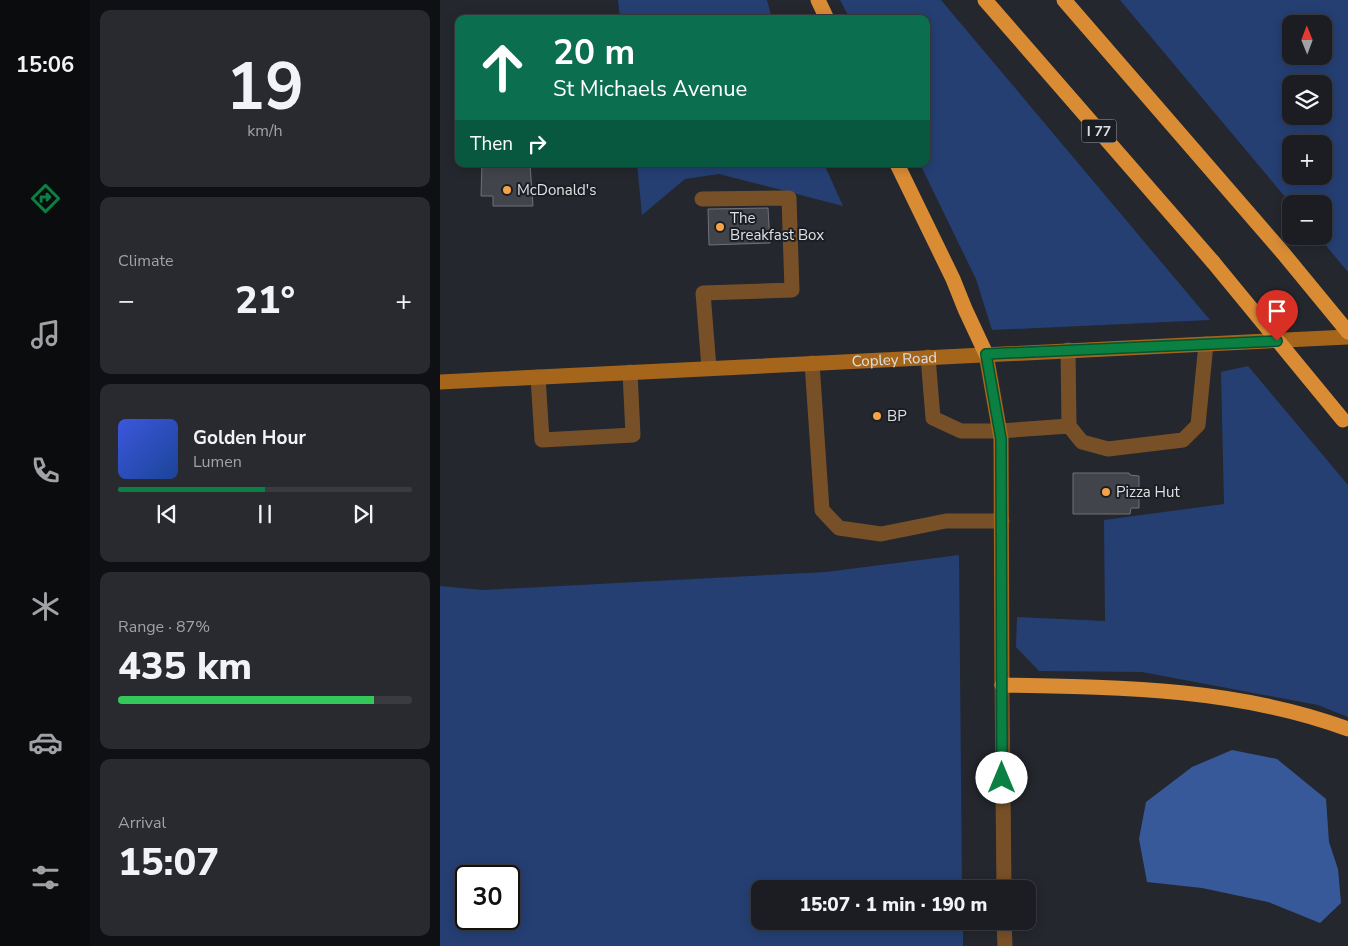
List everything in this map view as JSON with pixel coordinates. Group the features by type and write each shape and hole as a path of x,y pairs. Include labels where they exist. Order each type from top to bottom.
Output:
{"highway":[{"path":"818,0 825,15"},
{"name":"I 77","path":"985,0 1213,262 1346,422"},
{"path":"1064,0 1283,253 1348,332"},
{"path":"898,167 953,279 986,354"},
{"path":"1002,685 1084,686 1164,690 1243,701 1302,714 1348,729"}],"main road":[{"name":"Copley Road","path":"440,382 1068,350 1348,338"},
{"path":"986,354 1001,439 1002,685"}],"street":[{"path":"702,199 789,198 792,290 703,293 708,368"},
{"path":"1068,350 1069,426 1082,442 1108,449 1183,440 1198,425 1206,344"},
{"path":"928,358 932,418 961,431 1000,431 1069,426"},
{"path":"812,363 822,510 839,528 881,534 946,521 1002,521"},
{"path":"538,377 542,440 624,436 634,435 630,372"},
{"path":"1002,685 1004,880"},
{"path":"1004,930 1005,946"}],"shaded area":[{"path":"618,0 767,0 771,15 620,15"},
{"path":"840,0 941,0 1210,320 992,330 976,279 921,167 930,167 930,15 848,15"},
{"path":"1120,0 1348,0 1348,272 1326,245 1332,245 1332,195 1283,195"},
{"path":"637,167 825,167 843,206 719,174 685,179 642,215"},
{"path":"1248,366 1348,485 1348,717 1318,705 1142,672 1039,671 1016,647 1017,617 1105,621 1104,520 1224,504 1221,372"},
{"path":"959,555 962,880 751,880 751,930 963,930 963,946 440,946 440,586 483,590 826,572"},
{"path":"1232,750 1277,759 1326,799 1329,842 1338,869 1341,903 1320,923 1268,902 1202,888 1147,882 1139,839 1146,802 1192,767"}],"building":[{"name":"McDonald's","path":"482,167 530,167 533,206 493,206 493,196 481,196"},
{"path":"768,208 770,243 709,245 708,209"},
{"name":"Pizza Hut","path":"1073,473 1129,473 1130,475 1139,476 1139,508 1131,508 1130,514 1073,514"}],"place":[{"name":"McDonald's","path":"507,190"},
{"name":"The Breakfast Box","path":"720,227"},
{"name":"BP","path":"877,416"},
{"name":"Pizza Hut","path":"1106,492"}],"route":[{"path":"1002,778 1003,597 1001,439 986,354 1277,341"}]}
